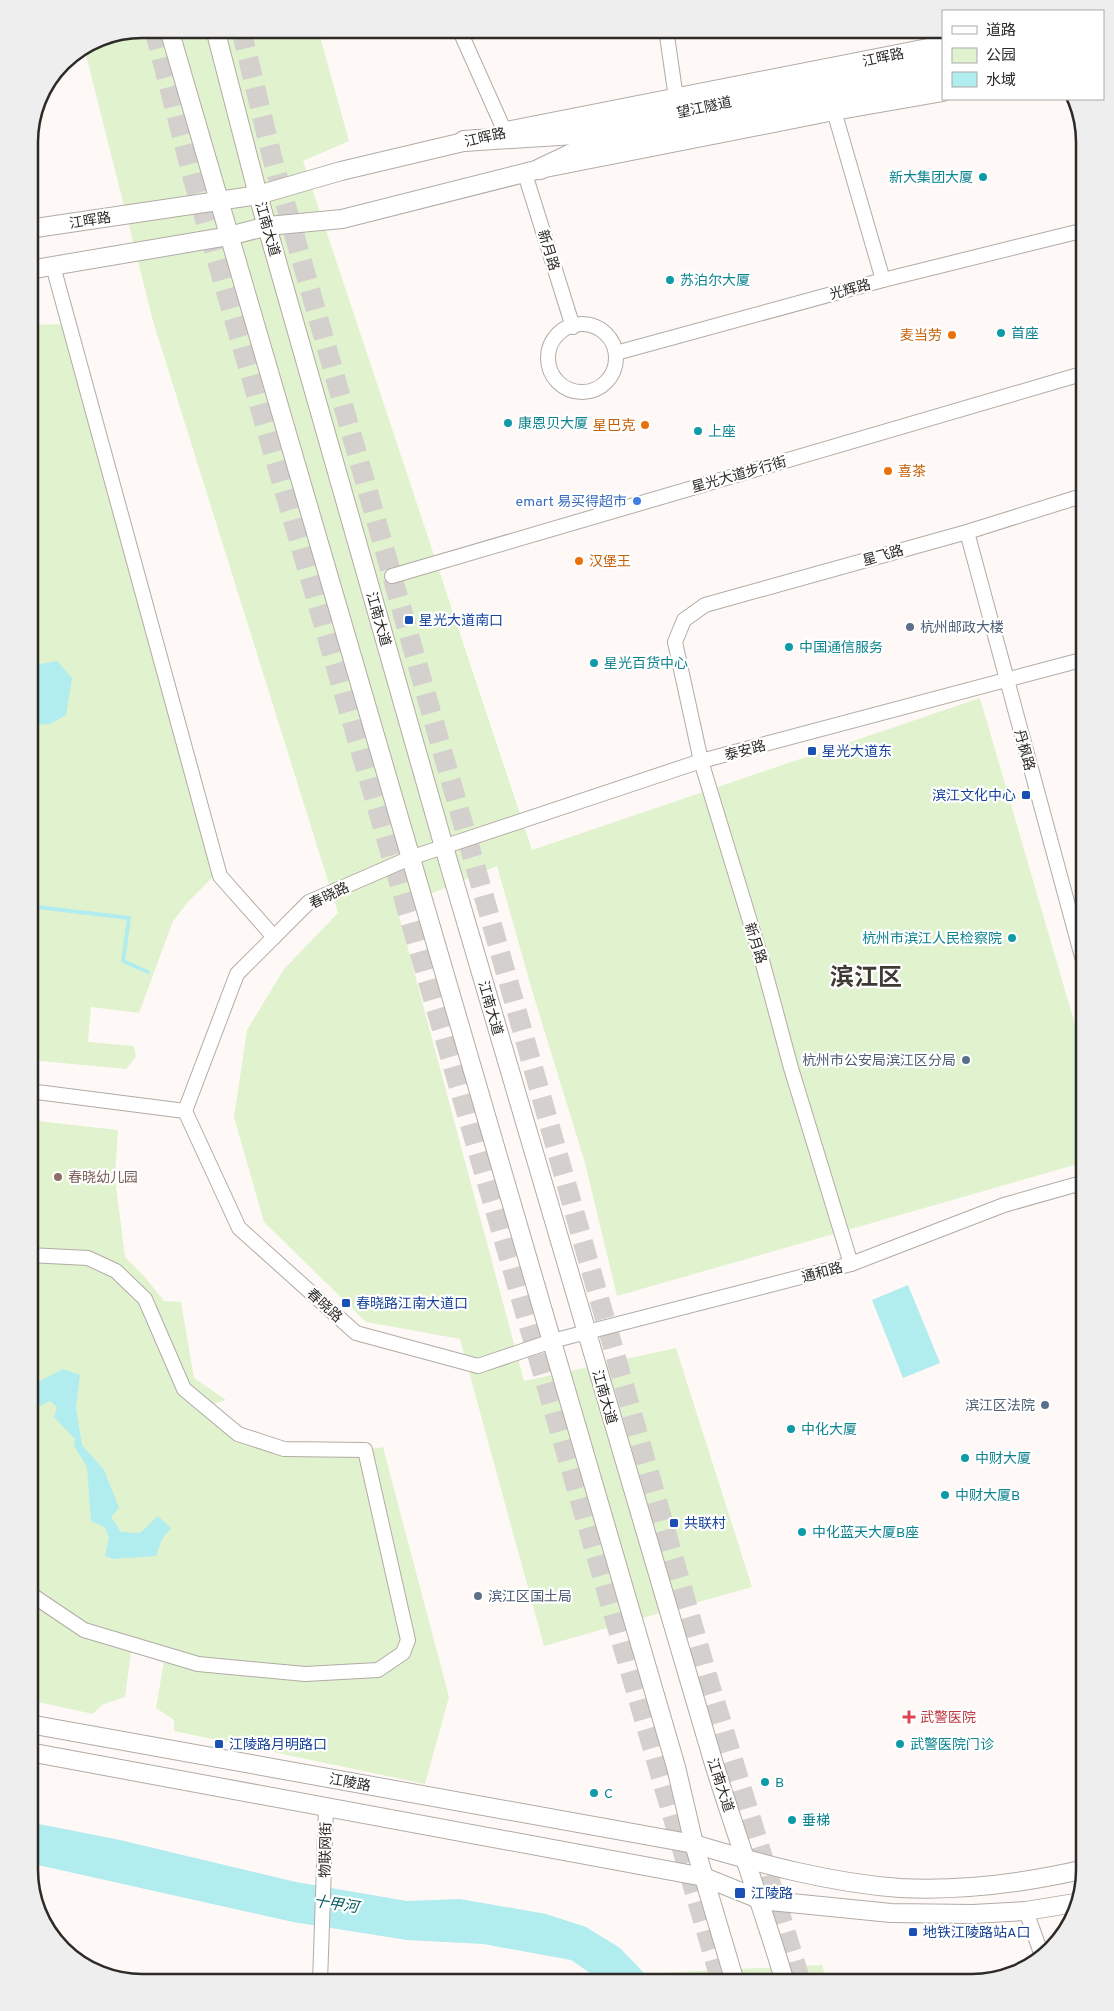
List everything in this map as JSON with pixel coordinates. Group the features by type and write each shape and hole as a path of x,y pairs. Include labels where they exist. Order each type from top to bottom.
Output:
{"highway":[{"name":"望江隧道","path":"464,141 575,134 942,58"},
{"name":"望江隧道","path":"533,172 576,152 942,75"}],"main road":[{"path":"172,38 676,1766 694,1844 732,1973"},
{"name":"江南大道","path":"217,38 258,194 444,847 714,1764 744,1859 760,1900 782,1973"},
{"name":"江晖路","path":"38,228 258,194 341,171 505,132 942,44"},
{"path":"38,268 229,236 268,226 342,219 533,172 834,111 942,92"},
{"name":"江陵路","path":"38,1726 694,1844 744,1859 836,1880 899,1888 961,1888 1050,1877 1076,1871"},
{"name":"江陵路","path":"38,1754 704,1877 760,1900 891,1913 973,1914 1026,1911 1071,1904"}],"street":[{"path":"463,38 505,132"},
{"path":"667,38 676,98"},
{"path":"834,111 883,280"},
{"name":"新月路","path":"533,172 573,327"},
{"name":"光辉路","path":"616,352 883,280 1076,232"},
{"path":"53,266 220,876 274,938"},
{"path":"584,324 595,326 609,337 616,352 616,364 612,375 600,388 584,393 572,392 562,386 549,368 549,352 555,337 563,330 584,324"},
{"name":"星光大道步行街","path":"392,576 1076,376"},
{"name":"星飞路","path":"684,620 704,605 967,532 1076,498"},
{"name":"丹枫路","path":"967,532 1076,935"},
{"name":"新月路","path":"684,620 675,642 701,761 851,1264"},
{"name":"泰安路","path":"410,858 701,761 1006,682 1076,662"},
{"name":"春晓路","path":"410,858 309,902 237,974 185,1111 239,1228 356,1332 478,1366 552,1342"},
{"path":"38,1092 185,1111"},
{"name":"通和路","path":"552,1342 851,1264 1004,1205 1076,1185"},
{"path":"38,1255 88,1258 116,1271 145,1300 184,1389 238,1434 284,1448 365,1450 408,1640 402,1654 378,1670 305,1674 198,1664 84,1630 38,1599"},
{"name":"物联网街","path":"320,1973 326,1807"},
{"path":"1026,1911 1040,1949"}],"green space":[{"path":"128,38 320,38 349,141 303,161 532,850 980,698 1076,1028 1076,1165 617,1296 585,1163 531,987 497,866 397,908 524,1381 676,1348 752,1587 544,1646 460,1339 366,1322 264,1222 234,1117 247,1030 284,969 338,913 153,321 86,54 102,45"},
{"path":"66,324 213,877 188,902 173,921 139,1013 91,1007 88,1042 134,1046 136,1057 126,1069 38,1061 38,325"},
{"path":"38,1121 118,1130 115,1177 125,1257 144,1276 164,1301 181,1302 194,1378 226,1400 206,1407 239,1435 271,1445 290,1449 330,1451 383,1447 449,1697 425,1784 174,1731 174,1720 156,1708 165,1654 132,1645 125,1697 102,1705 93,1714 38,1702"},
{"path":"822,1965 824,1973 658,1973"}],"water":[{"path":"57,661 72,678 66,715 50,724 38,725 38,664"},
{"path":"908,1285 940,1363 903,1378 872,1300"},
{"path":"63,1369 80,1375 76,1408 82,1445 104,1470 119,1508 111,1517 121,1532 140,1533 158,1516 171,1528 162,1539 156,1556 113,1559 105,1556 109,1538 105,1527 91,1521 87,1467 74,1446 75,1439 54,1417 57,1407 50,1401 40,1406 38,1404 38,1382"},
{"name":"十甲河","path":"38,1824 120,1840 296,1882 407,1901 460,1899 546,1914 586,1927 620,1948 644,1973 590,1973 571,1960 483,1944 407,1940 293,1922 38,1865"}],"waterway":[{"path":"38,907 129,918 123,961 148,972"}],"tunnel":[{"path":"156,38 193,179 718,1973"},
{"path":"243,38 272,157 707,1675 798,1973"}],"place":[{"name":"新大集团大厦","path":"983,177"},
{"name":"苏泊尔大厦","path":"670,280"},
{"name":"首座","path":"1001,333"},
{"name":"麦当劳","path":"952,335"},
{"name":"康恩贝大厦","path":"508,423"},
{"name":"星巴克","path":"645,425"},
{"name":"上座","path":"698,431"},
{"name":"喜茶","path":"888,471"},
{"name":"emart 易买得超市","path":"637,501"},
{"name":"汉堡王","path":"579,561"},
{"name":"星光大道南口","path":"409,620"},
{"name":"杭州邮政大楼","path":"910,627"},
{"name":"中国通信服务","path":"789,647"},
{"name":"星光百货中心","path":"594,663"},
{"name":"星光大道东","path":"812,751"},
{"name":"滨江文化中心","path":"1026,795"},
{"name":"杭州市滨江人民检察院","path":"1012,938"},
{"name":"杭州市公安局滨江区分局","path":"966,1060"},
{"name":"春晓幼儿园","path":"58,1177"},
{"name":"春晓路江南大道口","path":"346,1303"},
{"name":"滨江区法院","path":"1045,1405"},
{"name":"中化大厦","path":"791,1429"},
{"name":"中财大厦","path":"965,1458"},
{"name":"中财大厦B","path":"945,1495"},
{"name":"共联村","path":"674,1523"},
{"name":"中化蓝天大厦B座","path":"802,1532"},
{"name":"滨江区国土局","path":"478,1596"},
{"name":"武警医院","path":"909,1717"},
{"name":"江陵路月明路口","path":"219,1744"},
{"name":"武警医院门诊","path":"900,1744"},
{"name":"B","path":"765,1782"},
{"name":"C","path":"594,1793"},
{"name":"垂梯","path":"792,1820"},
{"name":"江陵路","path":"740,1893"},
{"name":"地铁江陵路站A口","path":"913,1932"}],"district":[{"name":"滨江区","path":"866,977"}]}
